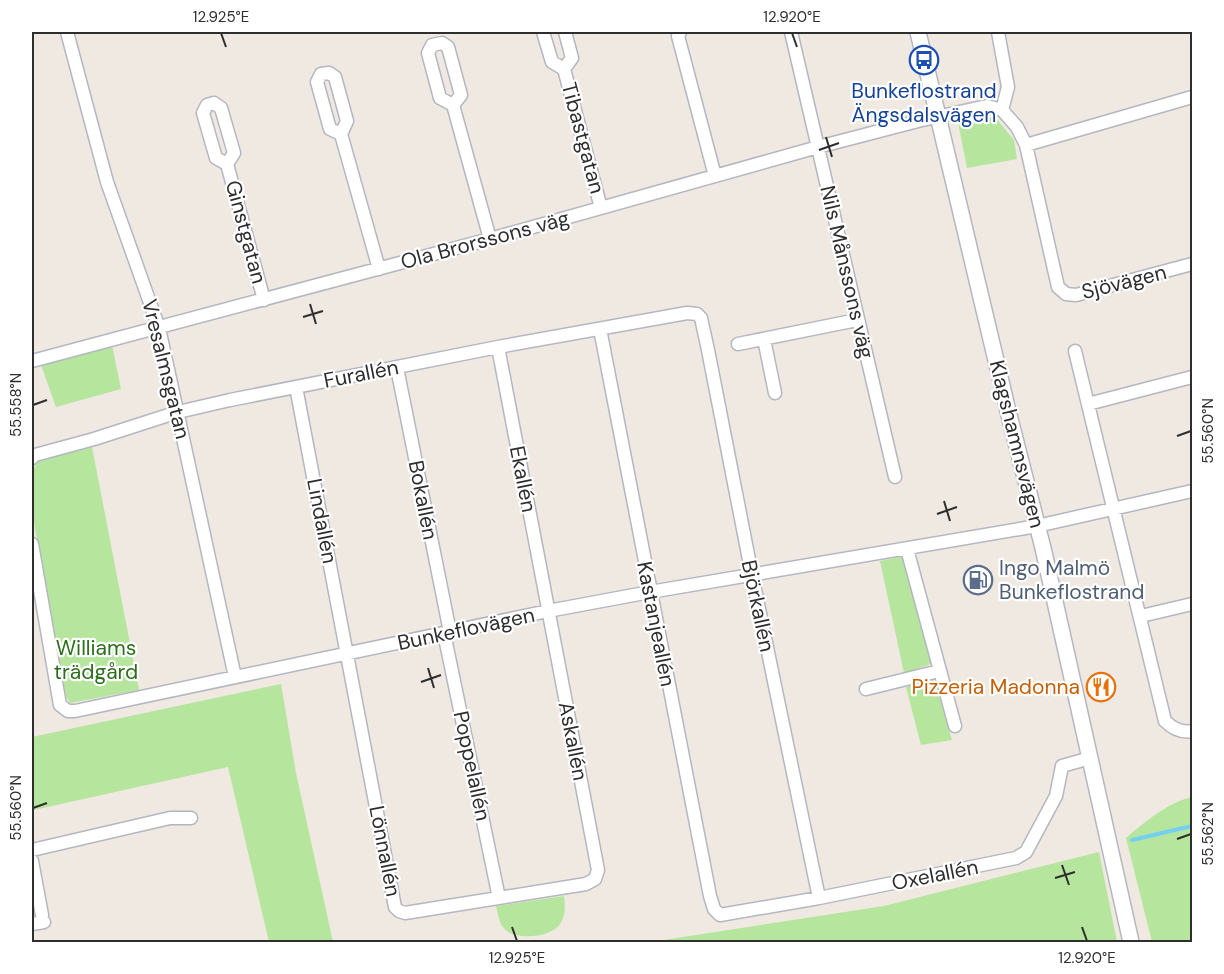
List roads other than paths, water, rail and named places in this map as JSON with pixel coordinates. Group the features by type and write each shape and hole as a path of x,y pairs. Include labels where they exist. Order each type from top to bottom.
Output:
{"street":[{"name":"Vresalmsgatan","path":"67,32 106,182 159,328 235,677"},
{"name":"Tibastgatan","path":"543,32 552,62 564,69 601,208"},
{"name":"Tibastgatan","path":"564,69 572,58 565,32"},
{"name":"Nils Månssons väg","path":"791,32 895,477"},
{"name":"Klagshamnsvägen","path":"918,32 1037,526 1131,942"},
{"path":"998,32 1008,87 1002,110 1017,128 1026,145 1192,97"},
{"path":"676,33 715,176"},
{"path":"453,105 490,238"},
{"name":"Ola Brorssons väg","path":"32,361 264,300 818,147 987,106 1002,110"},
{"path":"341,134 379,268"},
{"name":"Sjövägen","path":"1026,145 1058,287 1066,294 1076,295 1192,264"},
{"name":"Ginstgatan","path":"227,164 264,300"},
{"name":"Furallén","path":"32,458 35,455 178,412 498,347 687,313 697,314"},
{"name":"Björkallén","path":"697,314 701,318 708,350 819,898"},
{"path":"738,344 857,320"},
{"name":"Kastanjeallén","path":"600,329 710,896 714,909 720,915"},
{"path":"764,339 775,393"},
{"name":"Ekallén","path":"498,347 548,611"},
{"path":"1075,351 1166,721 1172,728 1190,731"},
{"name":"Bokallén","path":"396,368 447,633"},
{"path":"1088,404 1192,377"},
{"name":"Lindallén","path":"296,387 348,654"},
{"name":"Bunkeflovägen","path":"32,544 60,705 68,711 145,697 548,611 1037,526 1192,491"},
{"path":"907,549 956,726"},
{"path":"1141,616 1192,604"},
{"name":"Askallén","path":"548,611 598,870"},
{"name":"Poppelallén","path":"447,633 499,898"},
{"name":"Lönnallén","path":"348,654 395,907 399,911 405,913 586,884 595,879 598,870"},
{"path":"866,688 939,671"},
{"name":"Oxelallén","path":"720,915 819,898 1016,858 1026,852 1056,796 1062,766 1090,758"},
{"path":"32,850 170,818 191,818"},
{"path":"32,861 39,920"}],"waterway":[{"path":"1132,840 1192,826"}],"place":[{"name":"Bunkeflostrand Ängsdalsvägen","path":"924,60"},
{"name":"Ingo Malmö Bunkeflostrand","path":"978,580"},
{"name":"Pizzeria Madonna","path":"1101,687"}],"park label":[{"name":"Williams trädgård","path":"96,660"}]}
